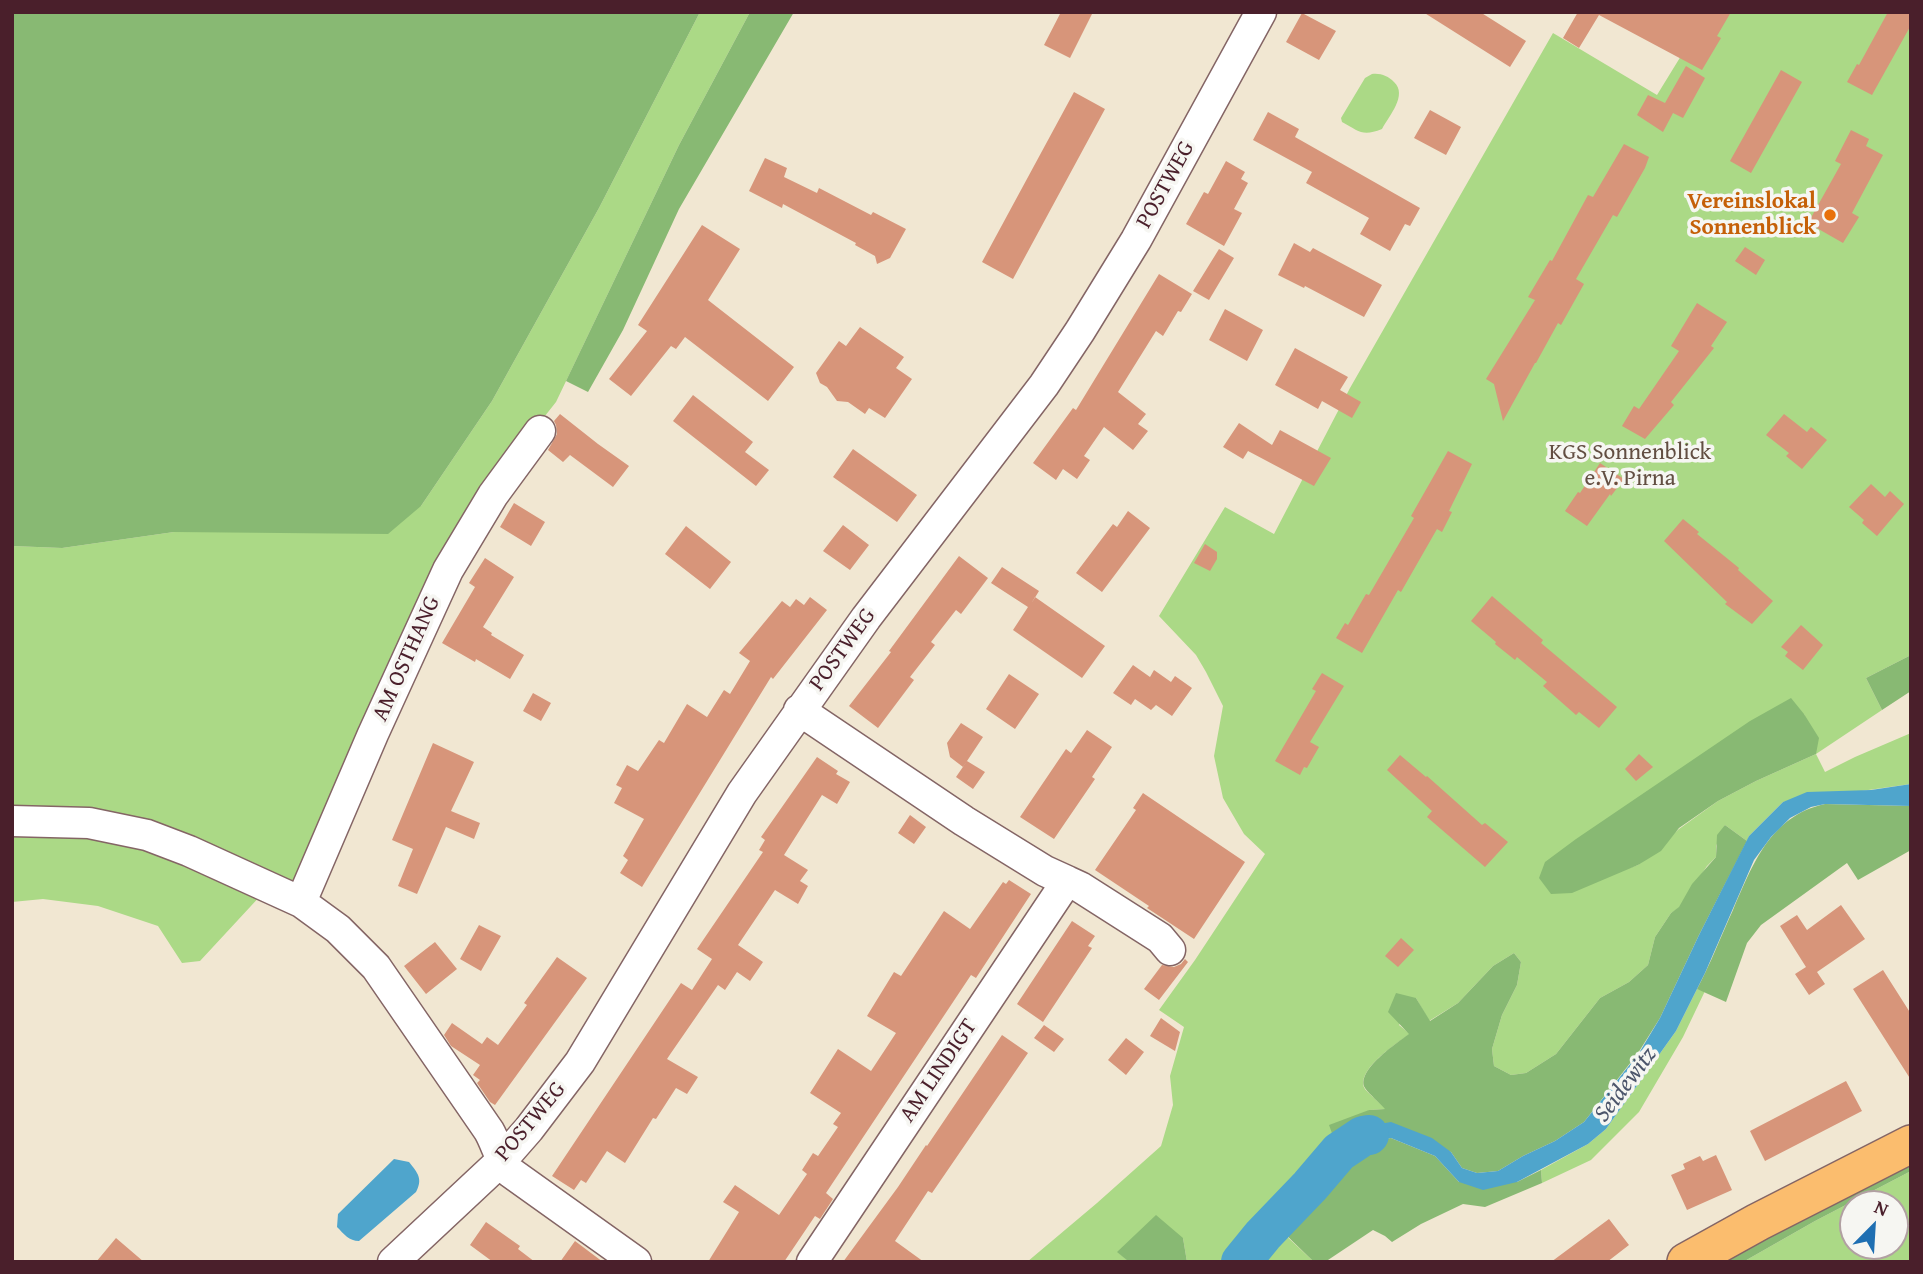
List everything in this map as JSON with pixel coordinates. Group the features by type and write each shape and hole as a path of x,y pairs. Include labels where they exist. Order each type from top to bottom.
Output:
{"main road":[{"path":"1686,1262 1911,1144"}],"street":[{"name":"POSTWEG","path":"393,1262 501,1161 580,1062 741,793 866,618 1058,363 1136,240 1261,12"},
{"name":"AM OSTHANG","path":"301,902 448,569 493,495 540,430"},
{"path":"799,710 964,821 1045,871 1080,887 1160,938 1170,950"},
{"path":"12,821 89,822 147,835 301,902 338,929 376,967 489,1131 501,1161 510,1172 636,1262"},
{"name":"AM LINDIGT","path":"812,1262 1067,881"}],"green space":[{"path":"12,12 700,12 599,208 492,401 421,506 388,534 174,532 62,548 12,546"},
{"path":"700,12 750,12 679,145 556,402 507,464 299,888 214,856 12,817 12,546 62,548 174,532 421,506 492,401 599,208"},
{"path":"750,12 794,12 679,209 623,330 588,392 566,381 679,145"},
{"name":"KGS Sonnenblick e.V. Pirna","path":"1708,12 1911,12 1911,655 1866,678 1882,710 1816,754 1825,772 1911,733 1911,784 1783,802 1747,841 1725,825 1716,846 1716,857 1655,937 1648,965 1629,982 1600,998 1556,1054 1526,1073 1511,1075 1494,1066 1492,1049 1502,1015 1517,985 1521,962 1514,953 1493,966 1458,1003 1429,1021 1416,998 1399,1025 1410,1034 1371,1066 1363,1082 1365,1089 1386,1109 1369,1110 1326,1166 1241,1262 1187,1262 1183,1238 1118,1252 1129,1262 1027,1262 1161,1146 1173,1105 1170,1076 1184,1027 1159,1010 1265,854 1244,834 1223,798 1214,756 1223,706 1196,655 1159,616 1225,507 1274,534 1350,388 1553,33 1657,95","holes":["1804,714 1816,754 1718,801 1679,829 1638,865 1618,872"]},
{"path":"1372,74 1389,78 1398,87 1399,93 1396,106 1382,129 1365,133 1342,122 1341,118 1365,78"},
{"path":"1911,655 1911,691 1882,710 1866,678"},
{"path":"1791,698 1819,738 1816,754 1718,801 1679,828 1661,851 1638,865 1572,893 1551,894 1539,878 1545,862 1750,721"},
{"path":"1825,804 1911,806 1911,850 1858,880 1847,863 1761,925 1747,943 1726,1002 1697,989 1756,859 1766,844 1790,819"},
{"path":"1725,825 1747,841 1660,1018 1638,1053 1584,1122 1555,1141 1498,1171 1477,1173 1462,1168 1451,1152 1362,1127 1337,1147 1329,1125 1369,1110 1385,1109 1366,1090 1364,1081 1366,1074 1379,1058 1409,1034 1388,1012 1396,993 1416,998 1430,1021 1458,1003 1493,966 1514,953 1521,962 1517,985 1502,1015 1492,1049 1494,1066 1511,1075 1526,1073 1556,1054 1600,998 1629,982 1648,965 1655,937 1671,913 1679,907 1692,884 1716,857 1717,835"},
{"path":"12,827 86,828 263,893 200,961 182,963 158,926 98,906 43,899 12,902"},
{"path":"1697,989 1705,991 1683,1037 1639,1112 1591,1160 1542,1183 1541,1170 1588,1144 1606,1129 1676,1031"},
{"path":"1391,1138 1435,1156 1459,1182 1517,1182 1541,1170 1542,1183 1485,1207 1463,1204 1421,1224 1392,1242 1373,1230 1325,1262 1314,1262 1282,1231 1346,1157 1363,1142"},
{"path":"1911,1151 1911,1171 1875,1190 1839,1190"},
{"path":"1911,1171 1911,1262 1743,1262 1839,1208 1839,1260 1909,1260 1909,1190 1875,1190"},
{"path":"1839,1190 1839,1208 1743,1262 1727,1262 1721,1254"},
{"path":"1156,1215 1183,1238 1187,1262 1129,1262 1117,1252"},
{"path":"1281,1231 1314,1262 1252,1262"}],"water":[{"path":"1911,784 1911,806 1825,804 1811,807 1790,818 1771,837 1754,860 1705,973 1676,1031 1606,1129 1588,1144 1517,1182 1483,1190 1459,1182 1435,1156 1391,1138 1363,1143 1346,1157 1252,1262 1241,1262 1339,1152 1337,1147 1362,1127 1391,1122 1432,1138 1451,1152 1462,1168 1477,1173 1498,1171 1555,1141 1584,1122 1639,1053 1660,1018 1749,836 1783,802 1807,792 1871,790"},
{"path":"394,1159 409,1162 415,1170 419,1180 416,1192 359,1241 344,1235 337,1227 338,1214"}],"building":[{"path":"1061,12 1093,12 1070,58 1044,45"},
{"path":"1423,12 1480,12 1526,41 1510,67"},
{"path":"1578,12 1731,12 1717,36 1721,38 1702,70 1599,15 1579,48 1563,38"},
{"path":"1888,12 1911,12 1911,25 1872,95 1847,82"},
{"path":"1302,13 1336,31 1319,60 1286,42"},
{"path":"1686,66 1705,78 1683,118 1673,113 1663,132 1637,115 1648,95 1665,103"},
{"path":"1781,70 1802,82 1751,173 1730,161"},
{"path":"1074,92 1105,109 1013,279 982,262"},
{"path":"1430,110 1461,127 1446,155 1414,138"},
{"path":"1268,112 1299,129 1295,137 1420,208 1410,226 1405,224 1390,251 1360,234 1369,218 1306,183 1312,172 1253,140"},
{"path":"1851,130 1869,139 1866,146 1883,155 1852,213 1859,217 1843,243 1808,223 1841,164 1835,161"},
{"path":"1624,144 1649,157 1645,168 1617,217 1613,215 1576,279 1584,284 1561,325 1558,323 1503,421 1494,384 1486,379 1535,300 1528,297 1550,260 1552,261 1588,195 1593,197"},
{"path":"765,158 787,168 784,177 817,193 819,188 871,215 873,212 906,229 890,258 877,264 875,256 855,245 856,243 783,204 782,208 749,191"},
{"path":"1226,161 1245,172 1241,179 1248,183 1234,209 1242,213 1224,246 1186,224 1204,192 1208,194"},
{"path":"702,225 740,249 708,300 794,367 768,401 685,337 676,349 671,346 631,396 609,379 647,331 638,325"},
{"path":"1294,243 1310,252 1313,248 1382,285 1364,317 1278,275"},
{"path":"1745,247 1765,260 1756,275 1735,261"},
{"path":"1219,249 1234,258 1209,300 1193,291"},
{"path":"1159,274 1192,294 1163,336 1156,331 1118,392 1146,414 1138,424 1148,431 1133,450 1104,427 1084,456 1090,460 1077,479 1063,469 1056,480 1033,463 1073,408 1076,410"},
{"path":"1697,303 1727,322 1711,346 1714,348 1671,402 1674,405 1645,439 1622,426 1634,406 1639,409 1679,351 1671,346"},
{"path":"1225,309 1263,330 1247,361 1209,340"},
{"path":"860,327 904,357 896,368 912,379 885,418 869,408 865,414 848,402 837,401 827,387 820,383 816,373 839,341 846,346"},
{"path":"1295,348 1348,377 1340,390 1361,402 1352,418 1322,401 1318,409 1275,385"},
{"path":"693,395 753,442 745,452 769,470 756,486 673,421"},
{"path":"560,414 629,466 613,487 570,455 563,462 548,450 557,434 554,421"},
{"path":"1784,414 1807,432 1811,427 1827,440 1802,469 1786,456 1789,453 1766,435"},
{"path":"1239,423 1272,445 1280,430 1331,458 1314,486 1248,451 1243,459 1223,447"},
{"path":"853,449 917,495 897,522 833,477"},
{"path":"1448,451 1472,464 1449,511 1452,512 1442,532 1437,529 1401,592 1398,590 1362,653 1336,638 1345,623 1348,625 1366,594 1369,595 1414,518 1411,516"},
{"path":"1600,463 1624,479 1587,526 1565,511"},
{"path":"1871,484 1885,497 1890,491 1904,504 1877,536 1849,507"},
{"path":"514,503 545,522 531,546 500,527"},
{"path":"1128,511 1150,528 1102,592 1076,573 1113,524 1117,527"},
{"path":"1683,519 1773,601 1752,624 1725,604 1727,602 1664,541"},
{"path":"843,525 869,545 850,570 823,551"},
{"path":"686,526 731,562 710,589 665,554"},
{"path":"1205,544 1217,552 1217,559 1210,571 1194,563"},
{"path":"959,556 988,578 961,614 956,610 931,642 935,645 910,677 914,680 878,728 849,706"},
{"path":"485,558 514,577 483,627 524,655 510,679 442,643 475,587 469,583"},
{"path":"1002,567 1039,591 1035,597 1105,646 1082,678 1013,630 1028,607 991,583"},
{"path":"1492,596 1543,640 1541,643 1617,707 1599,728 1579,712 1576,715 1543,686 1547,682 1517,657 1515,660 1495,644 1496,642 1471,621"},
{"path":"810,597 827,610 773,679 771,677 642,887 620,873 628,860 623,856 644,819 614,803 622,788 616,785 627,765 638,771 659,740 664,743 687,704 707,717 724,690 730,694 750,661 739,653 782,601 790,607 796,599 804,605"},
{"path":"1801,625 1823,645 1803,670 1785,656 1788,652 1781,647"},
{"path":"1133,665 1150,677 1154,670 1171,682 1175,676 1192,688 1172,716 1156,705 1151,710 1135,699 1131,705 1113,693"},
{"path":"1322,673 1344,686 1310,742 1319,747 1300,775 1275,761 1316,691 1312,689"},
{"path":"1009,674 1039,694 1015,729 986,709"},
{"path":"533,693 551,703 541,721 523,711"},
{"path":"961,723 983,737 963,767 950,757 947,743"},
{"path":"1087,730 1112,747 1092,777 1095,779 1054,839 1020,817 1066,749 1071,753"},
{"path":"433,743 474,762 451,811 480,823 474,839 446,827 417,894 398,886 413,849 392,840"},
{"path":"1639,754 1653,767 1636,781 1625,769"},
{"path":"1400,755 1482,825 1485,823 1508,842 1485,867 1427,817 1432,811 1387,770"},
{"path":"817,757 850,782 837,804 822,795 784,855 808,870 800,881 808,886 798,904 775,890 738,945 763,962 750,981 737,972 725,990 718,985 667,1059 698,1077 687,1094 676,1088 656,1119 653,1118 625,1163 607,1151 586,1183 581,1180 574,1190 552,1176 681,983 692,990 712,959 697,949 763,852 759,850 765,840 761,837"},
{"path":"967,761 985,772 973,789 956,777"},
{"path":"1143,793 1245,862 1194,939 1095,870 1136,810 1133,808"},
{"path":"910,815 926,827 914,844 898,833"},
{"path":"1009,880 1031,894 976,978 971,975 826,1193 833,1199 820,1219 815,1216 784,1262 708,1262 739,1212 723,1202 735,1185 779,1215 807,1174 802,1170 813,1153 818,1156 838,1127 833,1124 841,1113 810,1093 838,1049 871,1071 896,1033 867,1016 894,972 901,976 944,911 970,929 1003,882 1006,884"},
{"path":"1841,905 1865,939 1817,972 1825,984 1809,995 1795,974 1806,967 1780,926 1797,915 1807,930"},
{"path":"1072,921 1095,936 1088,946 1092,948 1043,1022 1017,1004"},
{"path":"479,925 501,936 481,971 460,959"},
{"path":"1401,938 1414,950 1398,967 1385,956"},
{"path":"435,942 457,969 426,994 404,966"},
{"path":"557,957 587,978 495,1105 477,1083 480,1080 473,1075 480,1065 451,1046 444,1035 452,1023 482,1044 487,1037 498,1045"},
{"path":"1185,959 1188,962 1159,1000 1144,989 1162,965 1174,967"},
{"path":"1883,970 1911,1014 1911,1080 1853,989"},
{"path":"1161,1018 1180,1032 1175,1051 1150,1036"},
{"path":"1044,1025 1064,1039 1054,1052 1034,1038"},
{"path":"1002,1035 1028,1053 932,1193 928,1191 895,1241 924,1262 843,1262 927,1146"},
{"path":"1126,1038 1144,1052 1126,1075 1108,1060"},
{"path":"1846,1081 1862,1111 1765,1161 1750,1131"},
{"path":"1716,1155 1732,1190 1687,1210 1671,1175 1685,1169 1683,1164 1700,1156 1703,1161"},
{"path":"1609,1219 1629,1245 1607,1262 1551,1262"},
{"path":"486,1222 520,1246 518,1249 535,1262 493,1262 470,1245"},
{"path":"116,1238 144,1262 96,1262"},
{"path":"575,1241 603,1262 560,1262"}],"waterway":[{"name":"Seidewitz","path":"1241,1262 1339,1152 1369,1135"}],"place":[{"name":"Vereinslokal Sonnenblick","path":"1830,215"}]}
